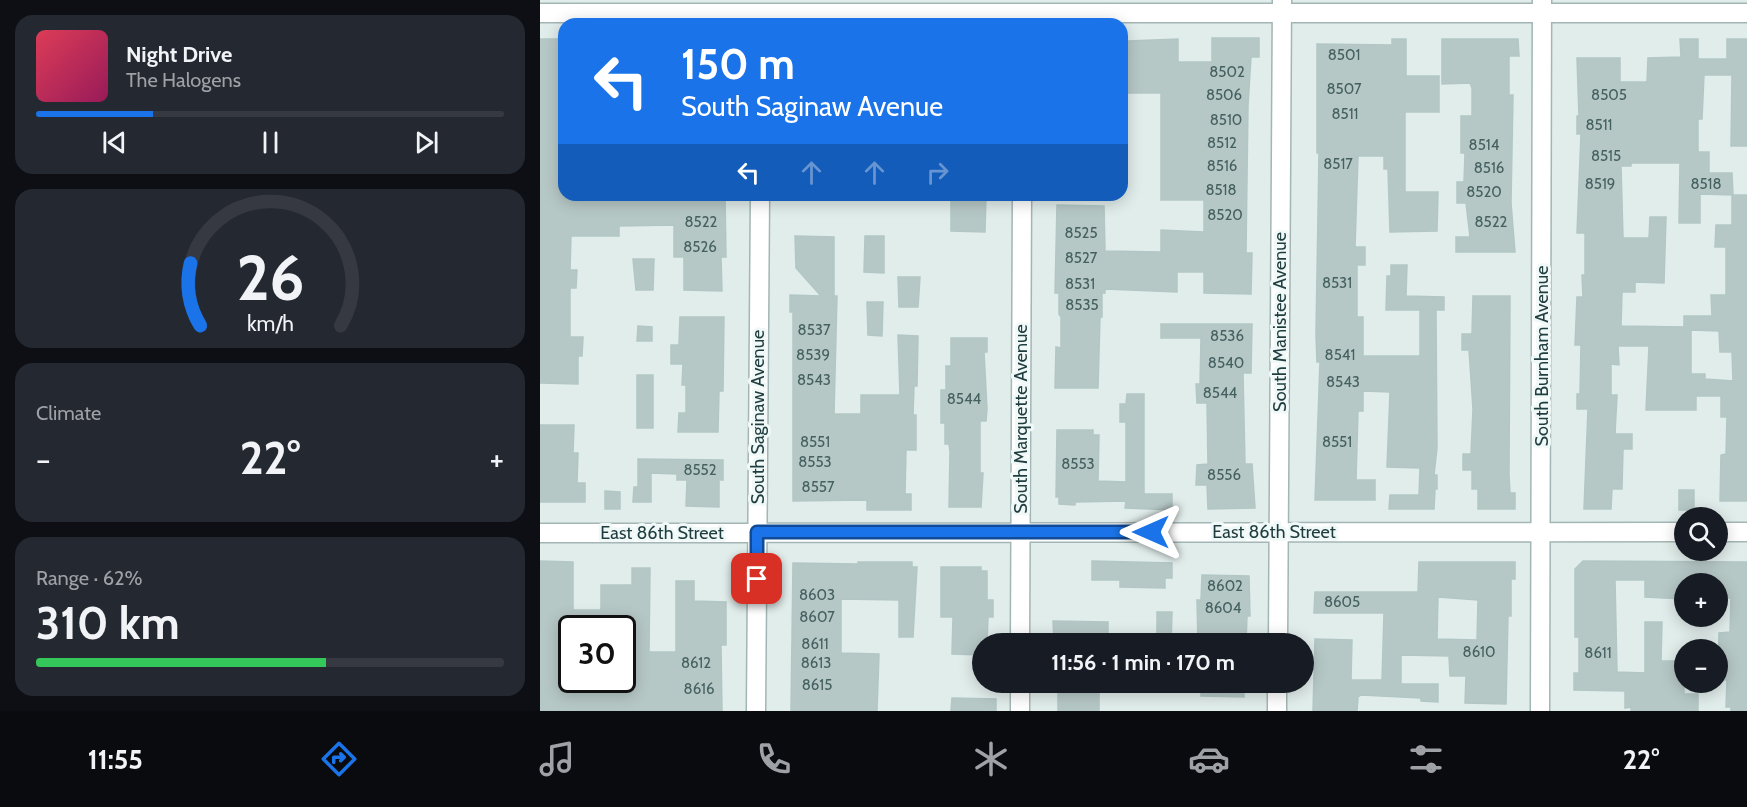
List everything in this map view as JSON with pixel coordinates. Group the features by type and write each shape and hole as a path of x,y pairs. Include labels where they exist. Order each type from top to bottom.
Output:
{"street":[{"path":"540,13 1023,12 1282,7 1542,7 1747,13"},
{"name":"South Manistee Avenue","path":"1278,633 1282,7"},
{"name":"South Burnham Avenue","path":"1540,711 1542,7"},
{"name":"South Saginaw Avenue","path":"756,711 760,201"},
{"name":"South Marquette Avenue","path":"1020,633 1022,201"},
{"name":"East 86th Street","path":"540,532 1674,532"},
{"path":"1728,532 1747,532"},
{"path":"1020,693 1020,711"},
{"path":"1277,711 1278,693"}],"building":[{"path":"1212,38 1259,38 1259,57 1251,57 1248,105 1246,253 1252,253 1251,294 1204,293 1204,272 1177,272 1177,292 1105,289 1105,293 1102,293 1102,317 1100,317 1098,388 1055,388 1056,347 1061,348 1059,293 1055,293 1057,205 1104,206 1105,251 1161,252 1161,230 1204,232 1204,200 1161,200 1161,93 1128,93 1128,41 1178,39 1178,62 1212,62"},
{"path":"540,39 558,39 558,201 725,201 726,257 721,257 722,291 684,290 684,257 674,257 674,225 619,226 619,236 571,236 570,270 577,270 576,288 570,288 570,337 583,337 582,356 578,356 578,384 540,383"},
{"path":"1392,39 1406,39 1406,76 1439,76 1439,112 1405,112 1405,192 1438,192 1437,231 1390,232 1388,169 1384,169 1384,156 1358,156 1355,247 1365,247 1365,265 1357,265 1357,317 1363,317 1363,356 1420,356 1420,310 1386,310 1387,276 1391,276 1391,265 1407,265 1406,296 1444,297 1444,310 1436,310 1437,448 1434,475 1437,475 1437,489 1435,489 1434,509 1389,509 1390,495 1419,495 1420,468 1387,467 1390,392 1363,391 1363,411 1358,411 1356,480 1375,480 1375,500 1315,500 1320,362 1317,362 1316,335 1319,153 1317,153 1317,44 1392,45"},
{"path":"1442,39 1518,39 1519,56 1509,56 1509,95 1513,95 1511,203 1515,252 1456,252 1456,237 1470,237 1466,203 1457,203 1457,182 1464,182 1465,153 1461,153 1461,116 1472,116 1472,88 1470,83 1442,84"},
{"path":"1680,39 1698,39 1698,59 1727,59 1727,39 1747,39 1747,146 1731,146 1732,75 1704,75 1702,119 1698,119 1698,152 1709,152 1709,173 1732,173 1733,195 1747,195 1747,501 1720,501 1721,455 1726,454 1727,417 1721,417 1721,396 1696,396 1696,410 1646,410 1649,346 1618,346 1619,365 1611,364 1611,395 1617,395 1615,434 1632,434 1632,449 1623,449 1622,489 1612,489 1611,509 1584,509 1588,409 1577,409 1577,394 1580,394 1581,345 1575,345 1577,297 1583,297 1582,275 1585,275 1585,233 1577,233 1581,134 1577,134 1577,116 1579,116 1577,58 1620,58 1620,82 1647,82 1648,58 1681,57","holes":["1631,163 1680,163 1679,223 1700,223 1700,194 1732,195 1732,225 1716,225 1715,247 1726,247 1726,295 1711,295 1712,316 1684,316 1684,327 1621,326 1622,292 1635,292 1635,282 1664,283 1666,217 1650,217 1649,238 1623,238 1621,166 1631,166","1691,330 1719,331 1720,352 1732,352 1733,381 1705,379 1705,374 1691,374"]},
{"path":"951,201 986,201 985,232 951,231"},
{"path":"795,236 834,237 834,296 837,296 834,414 861,414 861,395 900,395 898,335 918,336 917,386 914,386 913,415 916,415 916,450 906,450 905,494 911,494 911,510 867,510 867,500 793,501 793,312 790,312 790,295 821,296 796,268"},
{"path":"865,236 884,236 884,273 864,272"},
{"path":"633,259 654,259 653,290 636,290"},
{"path":"898,277 920,277 918,307 899,307"},
{"path":"1473,296 1510,296 1509,475 1510,493 1515,493 1515,509 1478,509 1478,489 1472,489 1472,470 1463,470 1463,454 1471,454 1473,409 1469,350 1462,350 1462,334 1472,334"},
{"path":"867,302 883,302 882,336 868,335"},
{"path":"680,317 724,317 723,391 719,391 718,432 678,432 679,413 686,413 686,385 682,385 683,364 671,364 671,345 679,345"},
{"path":"1161,324 1252,324 1251,373 1243,373 1245,464 1252,464 1255,508 1208,509 1207,485 1196,485 1197,465 1208,464 1207,403 1197,403 1196,384 1200,384 1201,338 1161,338"},
{"path":"638,326 652,327 652,341 637,341"},
{"path":"951,338 987,338 987,352 984,352 986,421 980,421 980,473 983,473 981,507 949,507 950,451 949,444 945,444 945,423 941,423 941,390 946,390 946,366 951,366"},
{"path":"637,375 653,375 653,428 637,428"},
{"path":"1127,394 1144,394 1144,494 1172,494 1172,510 1125,508 1126,501 1059,504 1059,497 1056,497 1057,430 1093,430 1093,435 1099,435 1098,481 1126,482 1126,422 1120,422 1120,404 1126,404"},
{"path":"540,425 574,425 573,453 578,453 577,483 585,483 585,502 540,502"},
{"path":"638,459 723,460 723,480 719,480 719,507 686,506 687,480 677,480 677,474 651,473 651,502 633,502 634,487 638,487"},
{"path":"1679,490 1694,490 1694,507 1679,507"},
{"path":"605,491 620,492 620,509 605,509"},
{"path":"540,561 573,562 573,610 601,610 601,585 632,585 632,568 650,568 649,652 676,652 676,581 694,581 694,601 726,602 726,645 721,645 722,711 540,711"},
{"path":"1092,561 1172,563 1172,578 1165,578 1165,588 1120,587 1120,580 1092,580"},
{"path":"1583,561 1747,562 1747,711 1731,711 1731,707 1726,707 1728,639 1719,639 1719,633 1730,632 1731,598 1728,598 1728,573 1674,573 1674,598 1645,597 1645,580 1615,580 1617,672 1645,673 1645,622 1662,622 1661,661 1674,661 1674,693 1698,694 1698,711 1631,711 1631,707 1625,708 1625,691 1574,690 1574,673 1579,673 1579,637 1575,637 1575,569"},
{"path":"858,562 912,562 912,567 917,567 913,637 899,637 899,600 841,599 841,653 879,654 877,711 791,711 793,563 858,564"},
{"path":"1419,562 1515,562 1515,579 1511,579 1511,616 1508,616 1506,704 1465,703 1466,676 1450,676 1449,656 1401,655 1401,684 1438,684 1438,702 1421,701 1421,698 1361,695 1358,697 1357,711 1313,711 1315,639 1352,640 1351,680 1382,680 1384,613 1314,613 1315,592 1418,592","holes":["1438,597 1478,600 1477,640 1437,639"]},
{"path":"941,567 981,567 981,571 987,571 987,600 993,600 993,617 988,617 987,633 972,633 972,655 952,654 953,617 941,617"},
{"path":"1202,575 1249,576 1250,616 1247,616 1246,633 1198,633 1197,600 1201,600"},
{"path":"1157,612 1172,612 1171,633 1157,633"},
{"path":"1053,621 1108,622 1108,633 1054,633"},
{"path":"1058,693 1099,693 1099,711 1058,711"},
{"path":"1201,693 1244,693 1244,697 1201,696"},
{"path":"952,698 996,699 996,711 951,711"}],"route":[{"path":"757,579 757,532 1151,532"}]}
